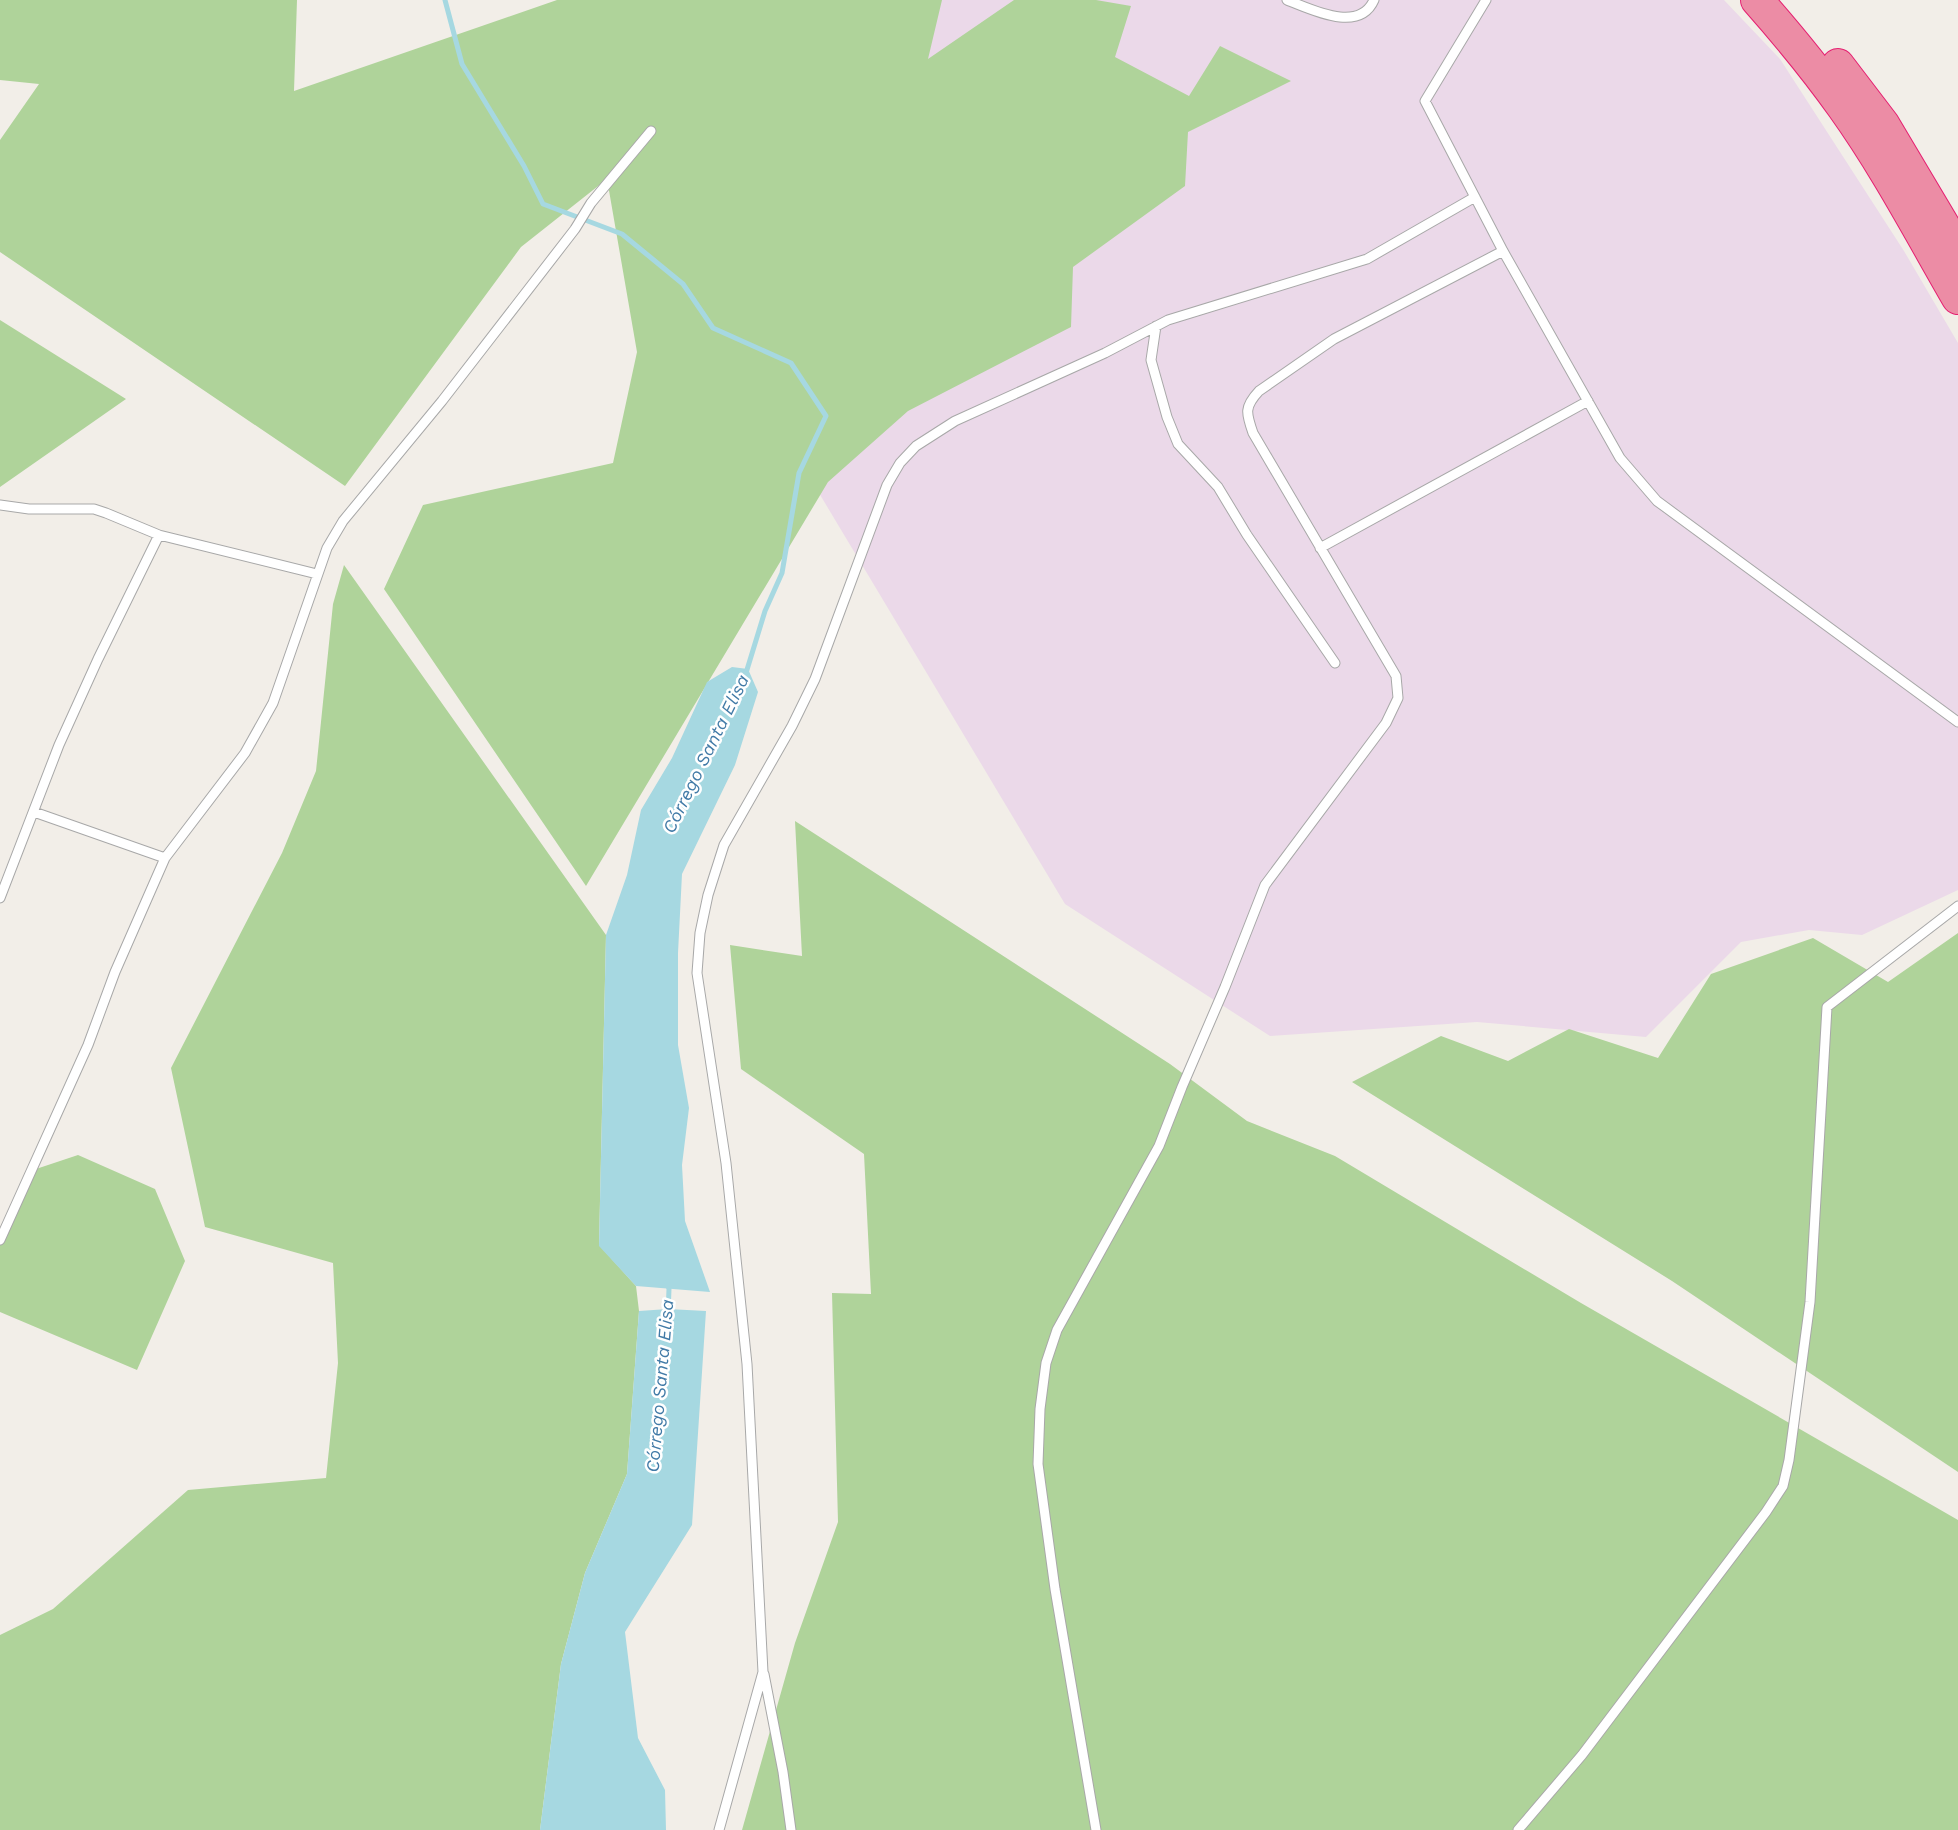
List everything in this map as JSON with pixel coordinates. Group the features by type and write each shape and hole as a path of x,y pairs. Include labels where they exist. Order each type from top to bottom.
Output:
{"highway":[{"path":"1757,0 1801,50 1844,108 1894,164 1958,250"},
{"path":"1782,0 1817,36 1884,124 1894,164 1958,298"}],"lane":[{"path":"1287,0 1340,18 1362,13 1372,5 1374,0"},
{"path":"1486,0 1425,101 1503,251 1620,458 1657,501 1958,722"},
{"path":"0,1240 88,1045 115,972 165,858 245,753 273,703 327,548 343,521 442,401 575,230 591,203 651,131"},
{"path":"791,1830 783,1772 763,1672 747,1364 726,1163 697,973 700,933 708,894 724,845 792,726 815,679 887,485 900,463 916,446 955,421 1105,353 1168,320 1367,259 1475,197"},
{"path":"1096,1830 1055,1589 1038,1464 1040,1409 1046,1363 1057,1330 1158,1146 1265,885 1386,723 1398,698 1396,676 1253,433 1248,419 1249,402 1259,391 1334,339 1503,251"},
{"path":"1156,326 1151,360 1167,417 1178,444 1218,487 1246,535 1335,663"},
{"path":"1320,548 1588,401"},
{"path":"0,505 29,509 94,509 159,535 317,574"},
{"path":"0,898 59,746 98,659 159,535"},
{"path":"34,812 165,858"},
{"path":"1518,1830 1582,1755 1766,1512 1783,1486 1789,1460 1810,1302 1827,1007 1958,906"},
{"path":"719,1830 763,1672"}],"shaded area":[{"path":"682,0 1724,0 1780,59 1904,251 1958,343 1958,890 1862,935 1809,930 1741,942 1646,1037 1477,1022 1270,1036 1065,904 652,214"}],"green space":[{"path":"0,0 297,0 294,91 557,0 942,0 928,59 1014,0 1096,0 1131,6 1115,57 1189,96 1220,46 1291,81 1188,132 1185,186 1073,267 1071,327 908,411 828,482 586,886 384,589 423,505 613,463 637,352 607,179 521,247 345,486 0,252 0,140 39,84 0,80"},
{"path":"0,320 126,399 0,487"},
{"path":"344,565 606,935 599,1245 636,1286 639,1311 627,1474 585,1573 561,1664 540,1830 0,1830 0,1635 53,1609 188,1490 326,1478 338,1363 333,1263 205,1227 171,1068 282,853 316,771 333,604"},
{"path":"795,821 1170,1064 1247,1121 1335,1156 1581,1303 1958,1520 1958,1830 742,1830 795,1643 838,1522 832,1293 871,1294 864,1154 741,1069 730,945 802,956"},
{"path":"1958,933 1958,1472 1672,1281 1352,1082 1441,1036 1508,1061 1569,1029 1658,1058 1711,974 1813,938 1888,982"},
{"path":"78,1155 155,1189 185,1261 137,1370 0,1312 0,1237 27,1172"}],"water":[{"path":"732,667 748,669 758,692 735,765 682,874 678,953 678,1045 689,1108 682,1165 685,1221 710,1292 636,1286 599,1246 606,935 627,875 641,810 672,758 707,682"},
{"path":"668,1309 706,1311 692,1525 625,1632 638,1738 665,1790 666,1830 540,1830 561,1664 585,1573 627,1474 639,1311"}],"waterway":[{"name":"Córrego Santa Elisa","path":"445,0 462,64 524,166 543,204 622,234 683,284 713,328 791,363 826,416 799,473 782,573 765,611 746,673"},
{"name":"Córrego Santa Elisa","path":"667,1282 668,1314"}]}
